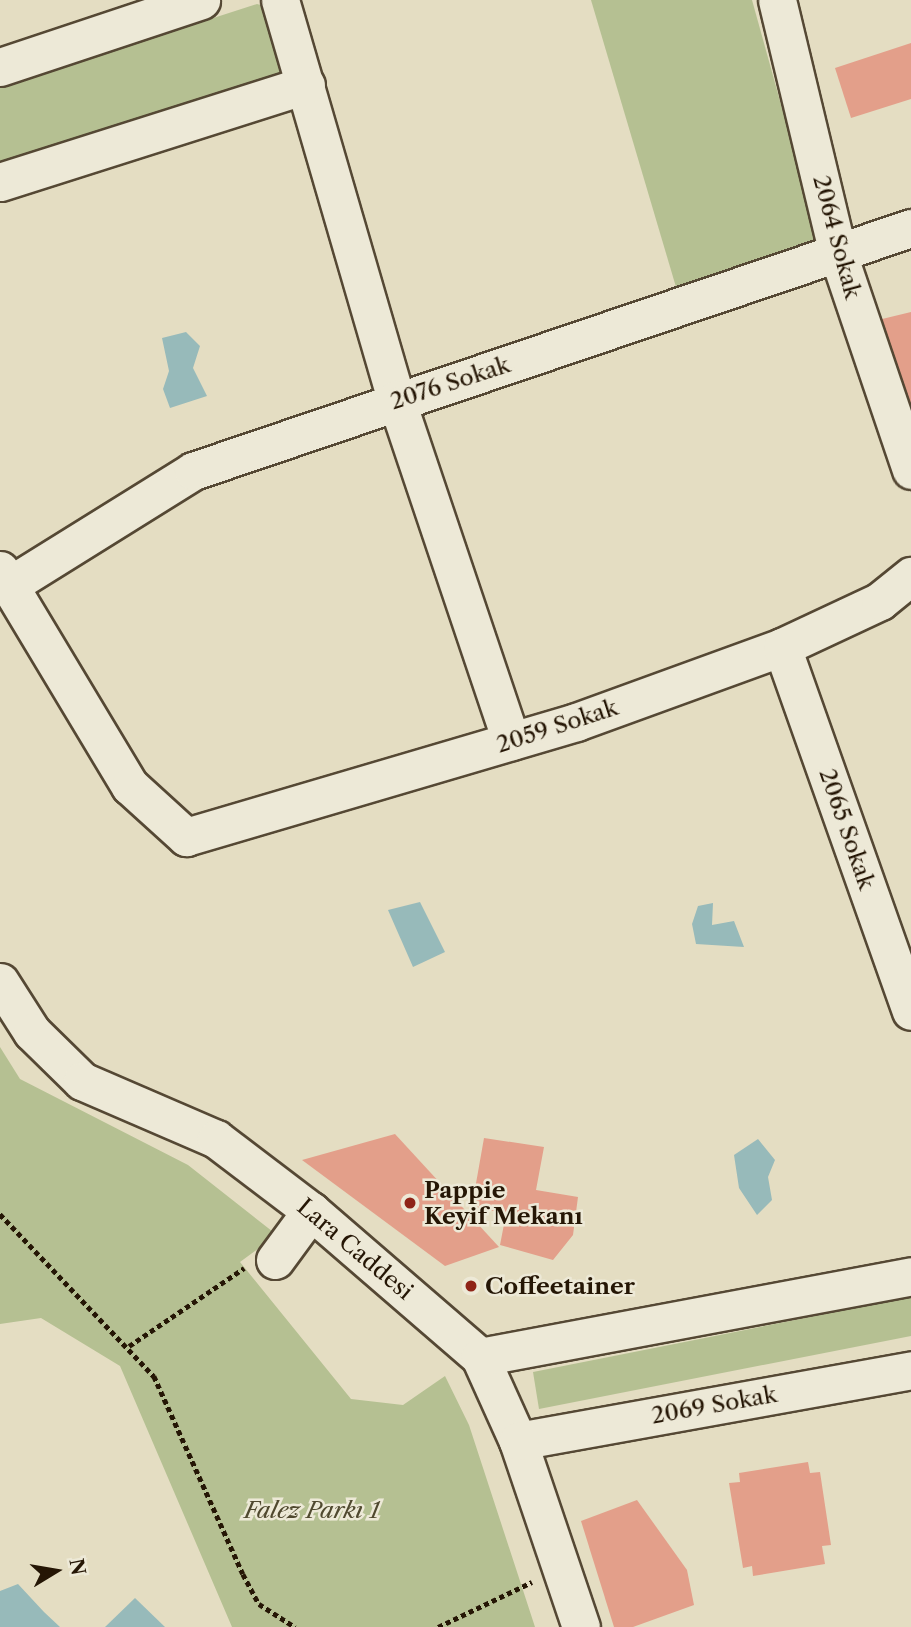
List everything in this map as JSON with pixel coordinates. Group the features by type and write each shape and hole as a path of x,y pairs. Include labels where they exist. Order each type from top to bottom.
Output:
{"street":[{"path":"0,67 201,0"},
{"path":"280,0 397,399 511,741"},
{"name":"2064 Sokak","path":"777,0 838,254 911,470"},
{"path":"0,182 306,85"},
{"name":"2076 Sokak","path":"5,578 193,471 397,399 911,228"},
{"name":"2059 Sokak","path":"5,578 130,786 186,837 511,741 782,647 880,601 911,576"},
{"name":"2065 Sokak","path":"782,647 911,1011"},
{"name":"Lara Caddesi","path":"0,982 32,1032 82,1080 216,1139 311,1211 480,1357 518,1440 581,1627"},
{"path":"265,1260 311,1211"},
{"path":"480,1357 911,1276"},
{"name":"2069 Sokak","path":"518,1440 911,1370"}],"path":[{"path":"0,1214 129,1346 153,1376 199,1465 260,1604 295,1627"},
{"path":"129,1346 265,1260"},
{"path":"534,1566 542,1591"},
{"path":"438,1627 538,1579"}],"green space":[{"path":"591,0 752,0 819,242 676,287"},
{"path":"257,4 270,8 286,64 279,76 0,166 0,87"},
{"name":"Falez Parkı 1","path":"0,1047 20,1079 188,1165 277,1235 240,1262 351,1399 403,1405 445,1376 469,1425 535,1627 232,1627 120,1366 41,1318 0,1324"},
{"path":"911,1297 911,1336 539,1409 533,1372"}],"water":[{"path":"186,332 200,346 193,368 207,396 170,408 163,389 169,371 162,338"},
{"path":"420,902 445,952 413,967 388,910"},
{"path":"713,903 712,925 734,921 744,947 696,944 692,924 698,906"},
{"path":"758,1139 775,1160 768,1177 772,1200 757,1215 739,1188 734,1155"},
{"path":"18,1584 60,1627 0,1627 0,1591"},
{"path":"135,1598 165,1627 105,1627"}],"building":[{"path":"911,43 911,99 851,118 835,68"},
{"path":"911,312 911,425 878,320"},
{"name":"Pappie Keyif Mekanı","path":"395,1134 499,1247 445,1266 302,1160"},
{"path":"484,1138 544,1147 536,1190 578,1197 573,1235 553,1260 500,1245 506,1214 472,1206"},
{"path":"808,1462 810,1473 820,1472 831,1545 822,1546 825,1564 753,1576 752,1566 743,1568 729,1483 740,1482 739,1473"},
{"path":"637,1500 687,1570 694,1605 633,1627 614,1627 581,1521"}],"place":[{"name":"Pappie Keyif Mekanı","path":"410,1203"},
{"name":"Coffeetainer","path":"471,1286"}]}
